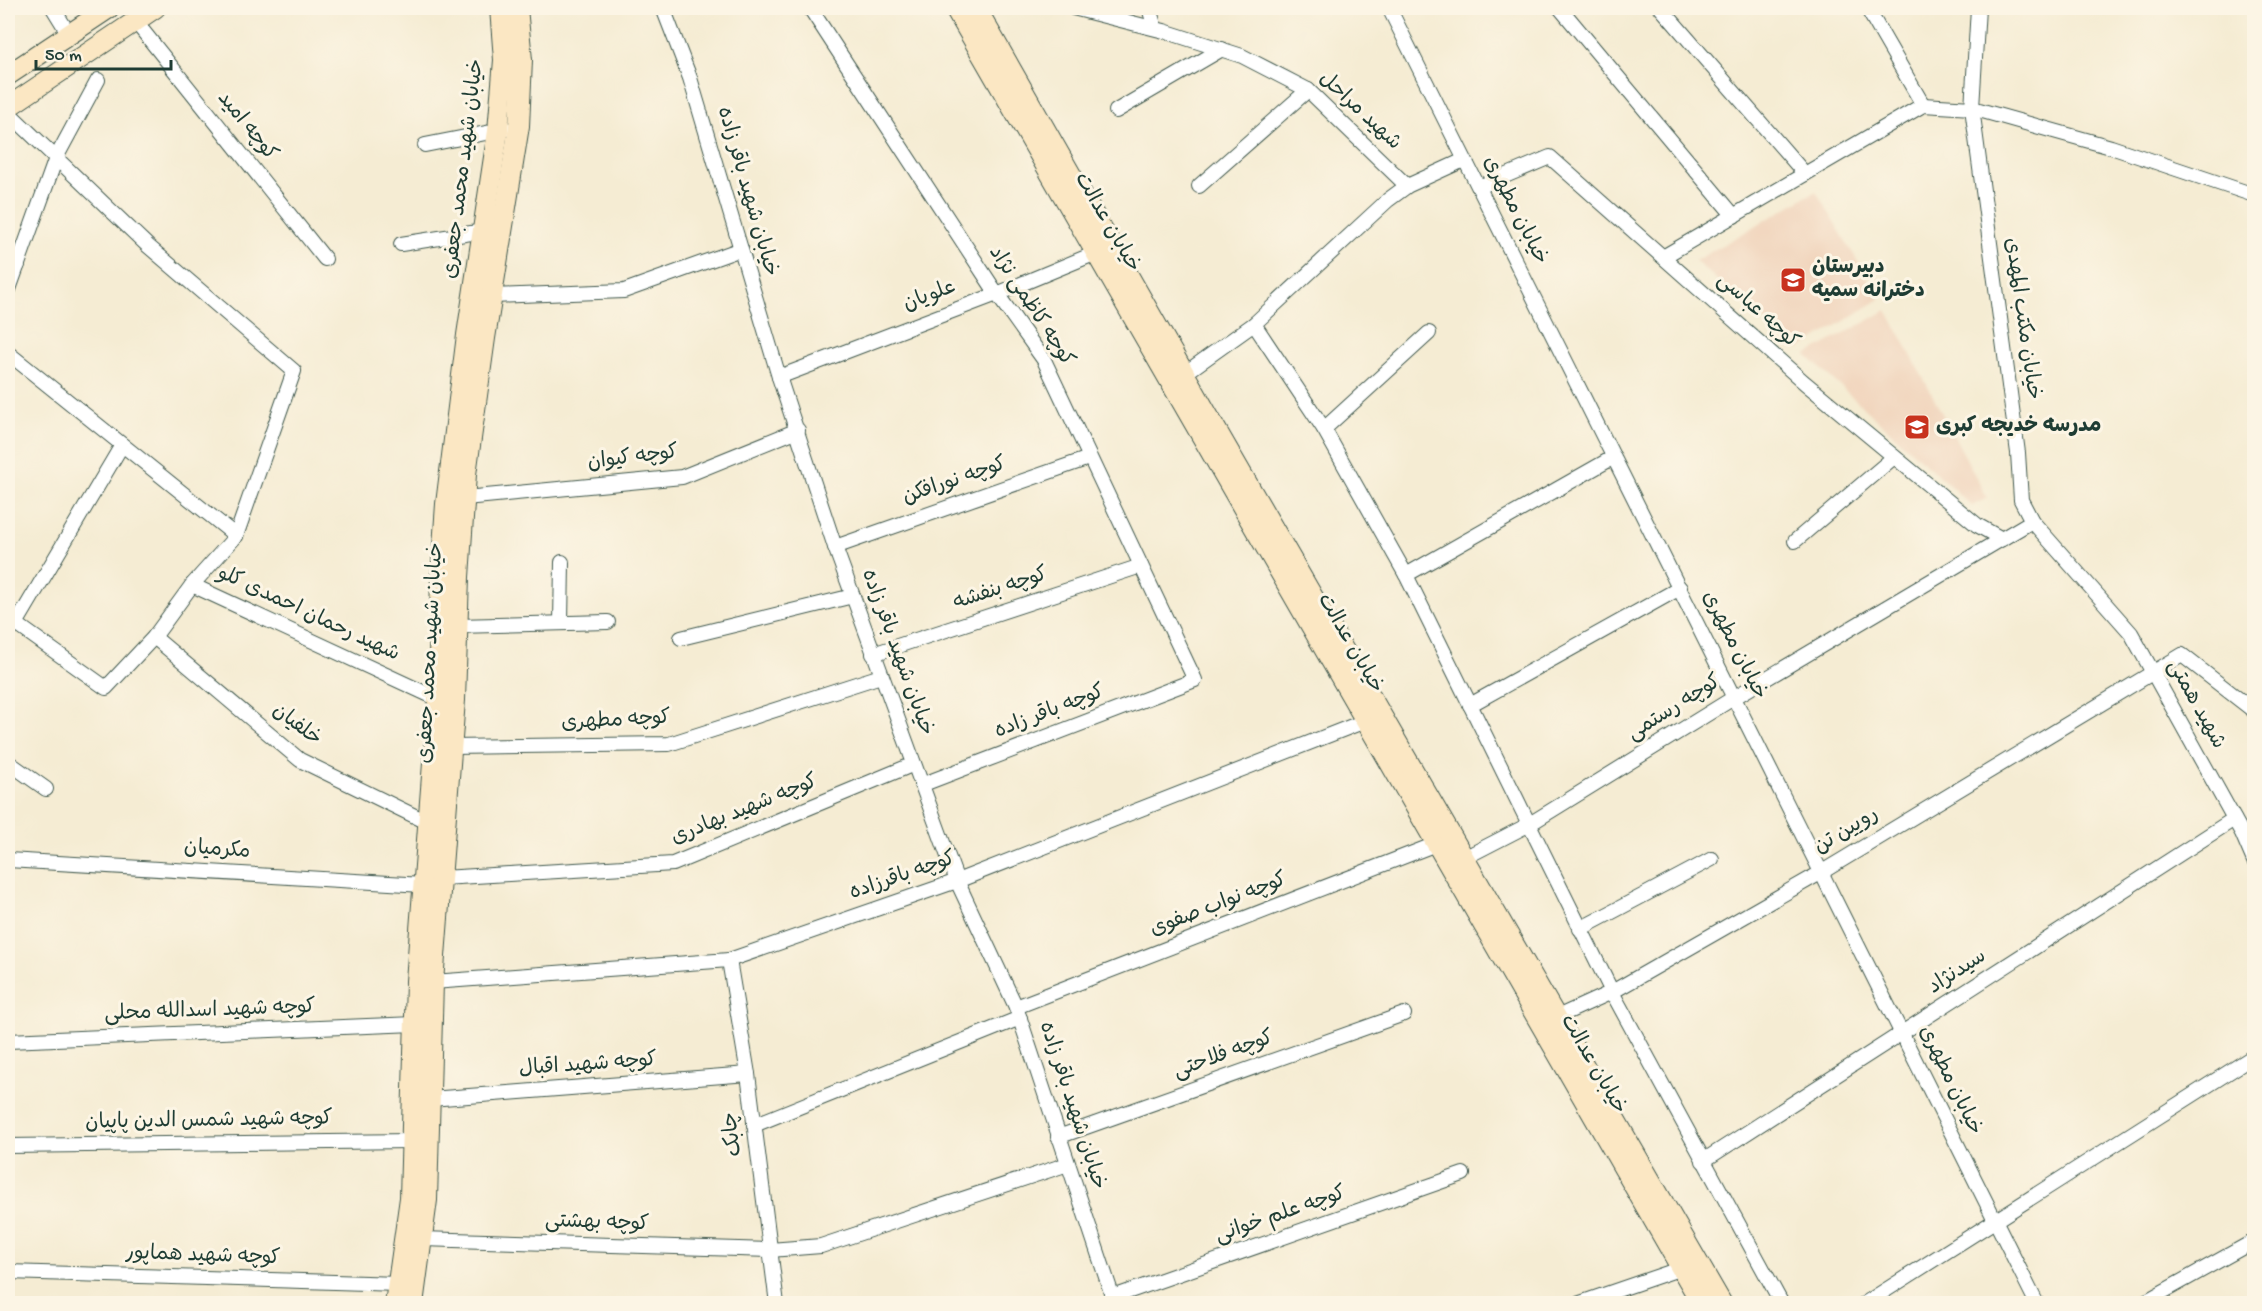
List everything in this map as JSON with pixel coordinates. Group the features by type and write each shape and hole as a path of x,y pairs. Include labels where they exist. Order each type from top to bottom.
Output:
{"main road":[{"path":"8,75 109,8"},
{"path":"8,107 155,8"},
{"name":"خیابان شهید محمد جعفری","path":"413,1304 427,1200 434,982 433,882 429,822 438,699 441,576 446,504 467,335 498,132 504,60 500,8"},
{"name":"خیابان شهید محمد جعفری","path":"397,1294 410,1198 415,1024 452,747 466,474 519,126 522,60 517,8"},
{"name":"خیابان عدالت","path":"955,8 1702,1304"},
{"name":"خیابان عدالت","path":"976,8 1184,374 1722,1304"}],"street":[{"path":"53,8 69,34"},
{"name":"خیابان شهید باقر زاده","path":"663,8 690,78 779,377 835,547 957,881 1018,1012 1114,1300"},
{"name":"کوچه کاظمی نژاد","path":"810,8 997,294 1044,360 1195,680"},
{"name":"شهید مراحل","path":"1073,8 1155,28 1222,49 1242,56 1308,90 1407,186"},
{"path":"1149,8 1155,28"},
{"name":"خیابان مطهری","path":"1389,8 2037,1304"},
{"path":"1560,8 1734,216"},
{"path":"1661,8 1805,174"},
{"path":"1867,8 1923,105"},
{"name":"خیابان مکتب المهدی","path":"1978,8 1972,108 2018,453 2021,500 2032,521 2131,633"},
{"name":"کوچه امید","path":"135,21 325,259"},
{"path":"1116,111 1222,49"},
{"path":"8,292 56,158 98,80"},
{"path":"1199,186 1308,90"},
{"path":"1663,257 1923,105 1972,108 2111,147 2254,195"},
{"path":"8,112 148,246 294,371 236,536 192,585 154,637 106,688 12,621 122,445"},
{"path":"425,145 519,126"},
{"name":"کوچه عباسی","path":"1479,187 1550,157 1805,383 1977,525 2002,539"},
{"path":"1184,374 1254,324 1388,200 1407,186 1464,160"},
{"path":"401,244 484,231"},
{"path":"492,296 624,291 741,249"},
{"path":"8,251 18,265"},
{"name":"علویان","path":"779,377 997,294 1096,253"},
{"path":"1254,324 1324,429 1406,575 1612,992 1782,1304"},
{"path":"1324,429 1429,333"},
{"path":"8,352 236,536"},
{"name":"کوچه کیوان","path":"465,498 682,477 798,430"},
{"path":"1406,575 1614,457"},
{"path":"1794,541 1894,457"},
{"name":"کوچه نورافکن","path":"835,547 1089,458"},
{"name":"کوچه رستمی","path":"1464,858 1528,825 1735,697 2032,521"},
{"path":"561,623 562,562"},
{"name":"کوچه بنفشه","path":"873,654 1141,566"},
{"name":"شهید رحمان احمدی کلو","path":"192,585 438,699"},
{"path":"1470,705 1680,588"},
{"path":"681,638 854,596"},
{"path":"457,626 608,622"},
{"name":"شهید همتی","path":"2131,633 2235,819 2254,861"},
{"name":"خلفیان","path":"154,637 300,760 429,822"},
{"name":"رویین تن","path":"1557,1017 1612,992 1821,872 2154,674 2182,655 2254,711"},
{"name":"کوچه مطهری","path":"452,747 669,744 881,675"},
{"name":"کوچه باقر زاده","path":"921,785 1195,680"},
{"name":"کوچه باقرزاده","path":"434,982 729,960 957,881 1365,721"},
{"path":"8,762 46,789"},
{"name":"کوچه شهید بهادری","path":"433,882 673,864 914,764"},
{"name":"سیدنژاد","path":"1703,1161 2235,819"},
{"name":"کوچه نواب صفوی","path":"754,1125 1018,1012 1436,844"},
{"path":"1580,929 1712,859"},
{"name":"مکرمیان","path":"8,860 433,882"},
{"name":"چابک","path":"729,960 748,1074 777,1304"},
{"name":"کوچه فلاحتی","path":"1058,1137 1404,1014"},
{"name":"کوچه شهید اسدالله محلی","path":"8,1041 415,1024"},
{"path":"1864,1304 2254,1056"},
{"name":"کوچه شهید اقبال","path":"430,1099 748,1074"},
{"name":"کوچه شهید شمس الدین پاپیان","path":"8,1146 411,1141"},
{"name":"کوچه بهشتی","path":"422,1239 770,1250 821,1246 1068,1164"},
{"name":"کوچه علم خوانی","path":"1114,1300 1463,1174"},
{"path":"2141,1304 2254,1241"},
{"path":"1577,1304 1682,1268"},
{"name":"کوچه شهید هماپور","path":"8,1272 397,1294"}],"shaded area":[{"name":"دبیرستان دخترانه سمیه","path":"1816,191 1880,299 1799,349 1695,261"},
{"name":"مدرسه خدیجه کبری","path":"1887,310 1987,498 1972,506 1806,355"}],"place":[{"name":"دبیرستان دخترانه سمیه","path":"1793,280"},
{"name":"مدرسه خدیجه کبری","path":"1917,427"}]}
